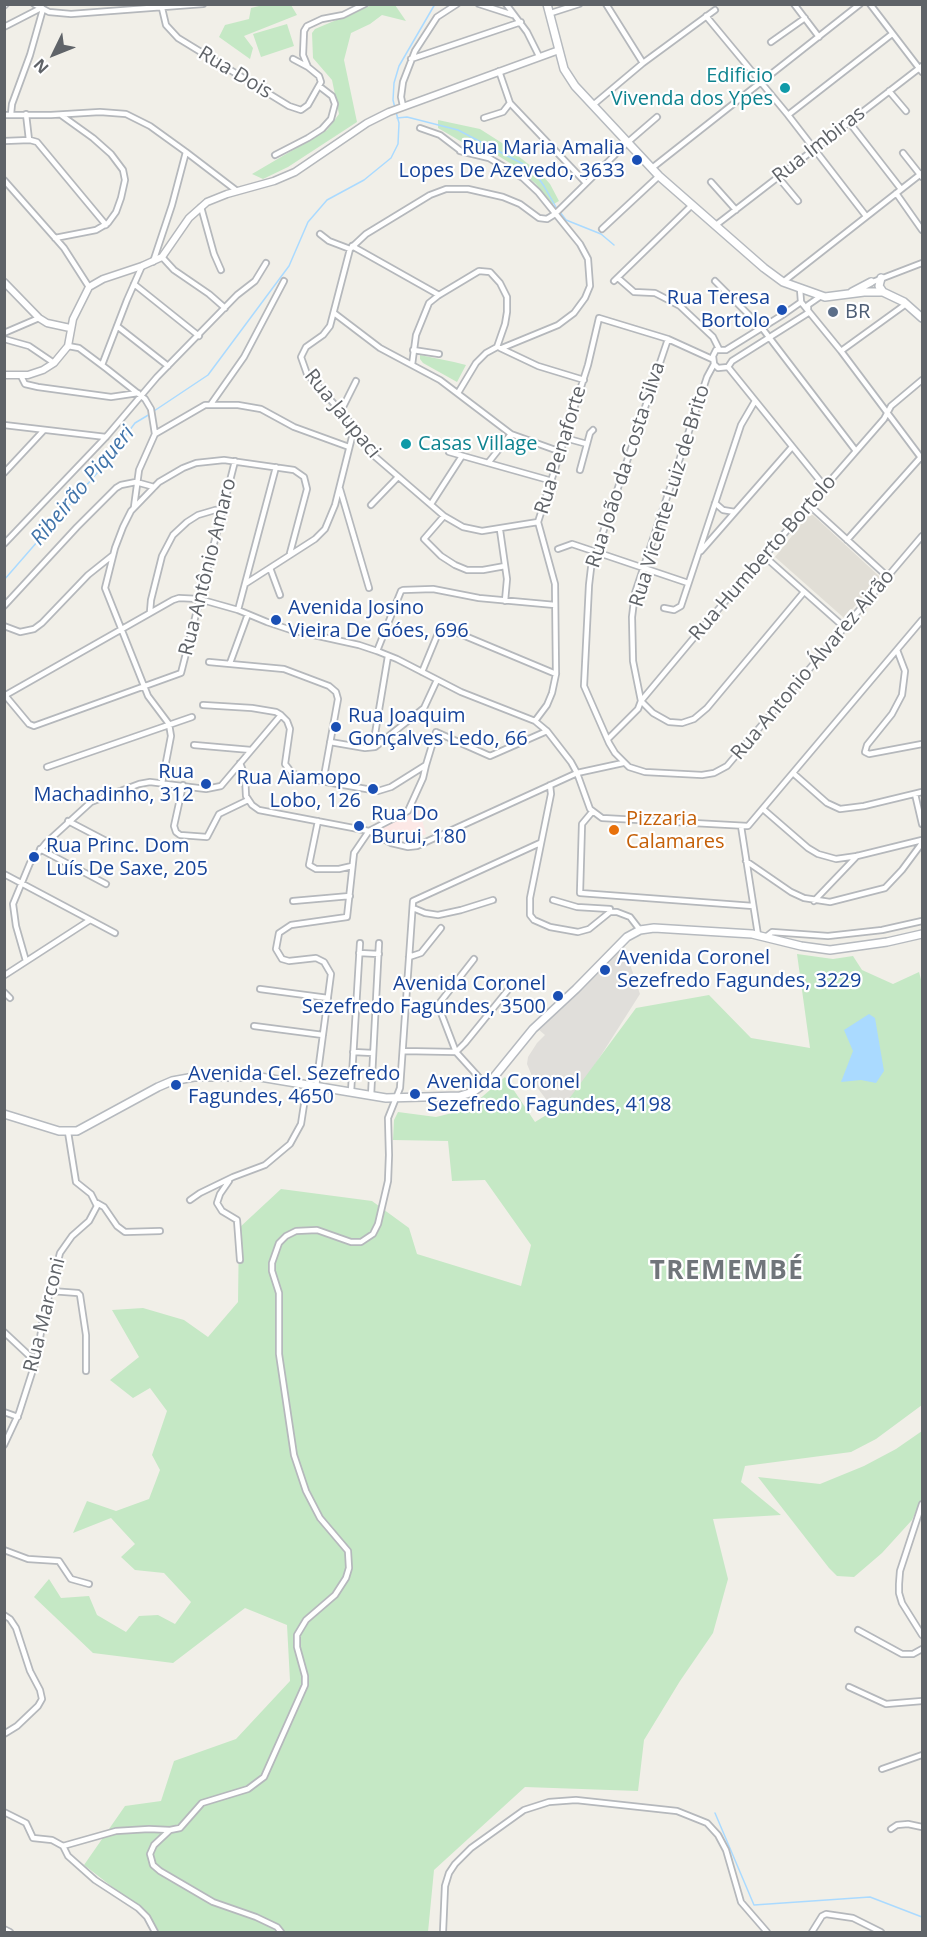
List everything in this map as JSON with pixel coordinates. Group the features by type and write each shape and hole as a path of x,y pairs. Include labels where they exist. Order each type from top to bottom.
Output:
{"main road":[{"path":"547,4 566,74 659,176 757,263 783,282 820,296 831,298 867,292 883,292 906,304 922,318"},
{"path":"843,296 877,280 883,292"},
{"path":"4,1114 68,1132 85,1128 158,1087 172,1081 194,1077 260,1077 371,1096 396,1098 460,1096 486,1085 532,1029 576,989 627,937 640,930 654,928 758,935 801,946 830,950 887,942 922,934"}],"street":[{"path":"34,4 54,13 71,14 203,4"},
{"path":"308,67 303,56 304,31 307,26 322,19 343,15 365,4"},
{"path":"402,107 403,82 411,59 437,17 457,4"},
{"path":"479,4 515,16"},
{"path":"506,4 521,22 539,56"},
{"path":"550,13 579,4"},
{"path":"606,4 643,63"},
{"path":"795,4 819,37"},
{"path":"652,168 860,4"},
{"path":"870,4 921,69"},
{"name":"Rua Dois","path":"161,6 165,26 178,38 293,108 301,110 306,107 319,86"},
{"path":"4,27 42,7"},
{"path":"11,114 13,100 30,55 42,7"},
{"path":"593,105 643,63 715,10"},
{"path":"706,16 788,115 866,216"},
{"path":"771,42 805,18"},
{"path":"411,59 521,22"},
{"path":"788,115 892,33"},
{"path":"4,375 21,376 43,370 54,363 68,346 70,328 89,287 103,279 162,257 189,218 201,207 219,197 295,172 368,123 389,112 559,50"},
{"path":"275,155 322,129 331,119 335,104 332,96 319,86 319,76 293,59"},
{"name":"Rua Imbiras","path":"716,225 889,91 921,69"},
{"path":"499,71 510,103 586,183"},
{"path":"889,91 906,111"},
{"path":"484,118 503,112 510,103"},
{"path":"4,115 114,112 126,114 138,119 186,152 237,191"},
{"path":"26,114 29,140"},
{"path":"55,238 96,230 106,225 116,212 125,180 123,170 103,146 61,115"},
{"path":"351,247 372,230 430,195 446,189 468,189 503,197 520,204 542,219 558,210 657,117"},
{"path":"849,122 901,189"},
{"path":"420,128 440,135 460,151 489,158 523,178 558,210 588,259 590,286 585,298 574,313 558,325 486,353 476,363 458,393"},
{"path":"4,141 37,141 106,225"},
{"path":"153,262 172,205 186,152"},
{"path":"783,282 922,175 903,153"},
{"path":"603,229 659,176"},
{"path":"778,177 798,201"},
{"path":"4,180 55,238 89,287"},
{"path":"711,182 735,210"},
{"path":"896,193 922,230"},
{"path":"692,205 616,280 634,292 655,293 680,306 713,337 719,349"},
{"path":"201,207 214,254 221,270"},
{"path":"320,234 329,241 351,247 439,295"},
{"name":"Rua Jaupaci","path":"351,247 328,330 302,353 301,362 312,380 341,411 372,454 444,516 470,529 482,531 500,530 538,522"},
{"path":"162,257 174,270 225,308"},
{"path":"4,544 106,437 139,394 199,336 243,289 255,281 266,263"},
{"path":"867,292 877,280 922,263"},
{"path":"102,365 142,266"},
{"path":"412,365 417,329 429,303 479,271 493,274 503,287 508,303 500,348"},
{"path":"211,404 244,357 284,281"},
{"path":"715,281 762,328 856,451"},
{"path":"4,282 39,318 47,323 70,328"},
{"path":"134,284 199,336"},
{"path":"800,289 801,302 808,313 841,351 922,458 846,540"},
{"path":"808,313 808,305 820,296"},
{"path":"726,350 801,302"},
{"path":"841,351 906,304"},
{"path":"334,313 374,344 458,393 511,434 561,452"},
{"path":"728,367 732,361 808,313"},
{"path":"4,333 39,318"},
{"name":"Rua Penaforte","path":"535,721 547,705 556,674 554,576 538,522 584,380 599,318 668,339"},
{"path":"117,326 168,366"},
{"path":"4,339 29,346 54,363"},
{"path":"668,339 713,362 718,368 728,367"},
{"name":"Rua João da Costa Silva","path":"623,763 608,740 584,686 589,585 596,552 668,339"},
{"path":"68,346 78,348 102,365 139,394 151,409 154,431 136,482 134,507"},
{"path":"500,348 538,366 584,380"},
{"path":"713,362 714,353 719,349 731,353 732,361"},
{"path":"413,350 439,354"},
{"name":"Rua Vicente Luiz de Brito","path":"641,701 634,672 632,617 635,593 713,362"},
{"path":"728,367 825,487"},
{"path":"21,376 25,384 38,387 111,397 139,394"},
{"name":"Rua Humberto Bortolo","path":"608,740 638,709 641,701 764,556 884,419 891,406 922,380"},
{"path":"341,411 356,381"},
{"path":"664,608 674,610 680,608 741,425 755,400"},
{"path":"154,431 167,429 201,406 211,404 253,406 294,427 349,447"},
{"path":"4,425 106,437"},
{"path":"245,584 315,539 325,529 332,514 354,429"},
{"path":"4,473 44,430"},
{"path":"580,470 593,430"},
{"path":"488,463 511,434"},
{"path":"565,438 587,444"},
{"path":"699,554 792,447"},
{"path":"449,452 552,481"},
{"path":"431,504 462,456"},
{"path":"162,783 171,736 169,724 155,708 105,588 123,527 134,507 154,487 173,473 196,463 215,460 235,461 294,470 304,478 306,492 290,553"},
{"name":"Rua Antônio Amaro","path":"145,686 181,673 235,461"},
{"path":"238,610 276,466"},
{"path":"371,505 398,477"},
{"path":"4,606 104,498 121,484 136,482 154,487"},
{"path":"339,486 369,588"},
{"path":"716,503 723,510 735,512"},
{"path":"809,505 888,577"},
{"path":"150,612 162,556 173,535 198,515 223,510"},
{"path":"444,516 424,539 441,556 461,568 475,571 505,566"},
{"path":"500,530 507,579 505,601"},
{"name":"Rua Antonio Álvarez Airão","path":"623,763 633,770 680,775 708,774 727,766 922,536"},
{"path":"558,549 572,544 596,552"},
{"path":"4,626 16,632 34,629 88,575 113,555"},
{"path":"604,555 688,583"},
{"path":"764,556 844,627"},
{"path":"270,568 280,595"},
{"path":"377,651 401,591 433,589 479,598 555,605"},
{"path":"641,701 653,713 669,722 682,723 694,719 707,708 804,592"},
{"path":"145,686 31,725 5,695 150,612 179,598 199,599 238,610 291,630 377,651 476,698 535,721 547,731 565,753 577,773 592,812 602,818 741,826 751,823 922,620"},
{"path":"230,663 248,614"},
{"path":"422,672 441,626 556,674"},
{"path":"897,650 905,671 902,695 892,714 865,748 866,753 922,744"},
{"path":"377,745 375,734 388,656"},
{"path":"209,662 284,669 333,689 338,694 323,782"},
{"path":"330,742 370,749 377,745 424,708 437,680"},
{"path":"203,705 252,708 281,715 287,721 290,729 285,760 288,769 296,776 362,789 385,790 426,765"},
{"path":"26,961 12,909 20,883 40,849 68,821 95,799 146,782 206,789 219,787 281,715"},
{"path":"47,767 192,717"},
{"path":"316,1087 331,974 324,962 316,958 289,962 282,959 276,949 279,933 291,925 347,917 354,853 369,831 408,811 423,778 436,732 490,756 547,731"},
{"path":"194,745 251,750"},
{"path":"240,763 245,776 248,800 262,811 369,831 391,843 412,847 577,773 623,763"},
{"path":"793,773 827,803 840,809 864,806 922,792"},
{"path":"183,785 174,826 180,835 209,836 217,816 248,800"},
{"path":"550,785 551,794 529,907 531,918 550,927 582,932 589,930 610,911"},
{"path":"915,794 922,824"},
{"path":"763,809 819,854 836,859 922,841"},
{"path":"592,812 582,824 579,892 753,906"},
{"path":"68,821 112,844"},
{"path":"318,821 309,865 316,869 339,869 352,866"},
{"path":"741,826 758,935"},
{"path":"746,861 782,887 814,901 830,902 885,888 902,870 922,841"},
{"path":"63,1846 116,1831 180,1828 202,1803 248,1789 264,1777 305,1684 304,1669 297,1647 297,1635 306,1620 335,1595 346,1578 349,1568 348,1551 320,1518 306,1491 294,1455 279,1354 279,1293 272,1271 272,1263 279,1243 296,1231 317,1230 351,1242 361,1242 373,1234 380,1219 386,1190 389,1155 388,1118 400,1088 413,901 540,843"},
{"path":"40,849 106,884"},
{"path":"814,901 857,856"},
{"path":"4,874 115,933"},
{"path":"293,901 350,896"},
{"path":"608,896 610,911"},
{"path":"413,908 438,915 493,900"},
{"path":"553,900 583,908 621,913 630,917 640,930"},
{"path":"6,975 90,920"},
{"path":"767,936 772,932 828,936 882,930 922,921"},
{"path":"409,957 422,952 441,927"},
{"path":"351,1092 360,943"},
{"path":"371,1096 379,943"},
{"path":"359,953 379,954"},
{"path":"438,1005 474,959"},
{"path":"260,989 328,998"},
{"path":"403,1051 456,1052 508,990"},
{"path":"4,992 10,998"},
{"path":"405,1006 438,1005"},
{"path":"438,1005 456,1052 486,1085"},
{"path":"254,1026 322,1035"},
{"path":"353,1052 373,1053"},
{"path":"190,1200 233,1177 265,1165 290,1144 301,1124 307,1085"},
{"path":"68,1132 76,1182 91,1194 117,1226 125,1232 160,1231"},
{"path":"233,1177 220,1194 217,1203 222,1212 237,1220 240,1260"},
{"name":"Rua Marconi","path":"4,1445 18,1417 35,1360 60,1253 72,1236 89,1221 97,1203"},
{"path":"51,1291 80,1295 86,1325 86,1371"},
{"path":"4,1332 35,1360"},
{"path":"4,1412 18,1417"},
{"path":"922,1503 900,1571 899,1584 902,1603 922,1635"},
{"path":"4,1550 27,1559 58,1561 71,1579 88,1584"},
{"path":"4,1615 16,1628 30,1671 42,1694 38,1706 17,1726 4,1734"},
{"path":"858,1630 902,1654 913,1654 922,1649"},
{"path":"849,1687 886,1704 922,1701"},
{"path":"882,1769 922,1755"},
{"path":"443,1932 445,1886 449,1873 463,1856 498,1827 524,1810 549,1802 576,1800 677,1811 707,1823 718,1835 726,1850 741,1902 767,1932"},
{"path":"4,1812 26,1824 33,1838 52,1840 63,1846 68,1856 94,1880 138,1908 147,1917 155,1932"},
{"path":"891,1829 897,1825 908,1824 922,1827"},
{"path":"170,1830 152,1848 153,1865 213,1902 256,1917 277,1927 281,1932"},
{"path":"812,1932 822,1916 826,1914 853,1918 881,1932"},
{"path":"4,1929 10,1932"}],"shaded area":[{"path":"813,515 879,576 879,579 844,618 775,557 808,516"},
{"path":"417,802 426,834 413,840 405,840 378,831 412,812"},
{"path":"624,946 640,994 577,1093 559,1109 552,1107 536,1086 527,1064 528,1057 545,1035 538,1029 565,1006"}],"green space":[{"path":"267,4 291,5 297,15 244,36 253,48 250,59 219,37 225,25 249,19 251,8"},
{"path":"372,5 395,5 406,21 382,15 351,33 344,60 357,122 288,167 263,179 252,174 327,130 339,114 332,80 313,58 312,33 315,29"},
{"path":"287,24 294,46 261,57 253,34"},
{"path":"438,120 480,129 502,143 542,175 559,201 552,205 536,184 513,165 497,155 467,145 438,128"},
{"path":"420,355 466,365 457,382 423,363"},
{"path":"797,954 833,959 853,956 862,970 893,984 919,972 922,983 922,1405 876,1439 851,1452 745,1466 741,1482 781,1515 713,1519 728,1579 713,1633 644,1740 638,1791 525,1787 434,1870 428,1932 156,1932 150,1916 84,1865 125,1806 161,1801 174,1761 236,1739 290,1681 287,1625 245,1608 173,1663 93,1653 34,1597 49,1579 61,1598 89,1596 97,1615 126,1632 139,1616 158,1615 175,1624 191,1602 164,1573 135,1570 121,1557 135,1544 111,1518 73,1533 87,1501 116,1511 149,1499 160,1470 152,1455 167,1411 150,1388 133,1398 110,1380 139,1357 112,1310 143,1308 184,1320 208,1337 238,1302 239,1228 281,1189 372,1201 409,1228 417,1254 521,1286 531,1245 485,1180 452,1181 448,1141 393,1140 394,1120 398,1112 436,1117 468,1109 505,1077 535,1122 566,1103 636,1008 709,995 751,1038 810,1048"},
{"path":"922,1431 922,1498 912,1520 882,1553 854,1577 837,1576 829,1568 758,1477 820,1484 864,1466 896,1449"}],"water":[{"path":"869,1014 875,1018 884,1071 876,1083 861,1080 841,1082 853,1051 844,1030"}],"waterway":[{"name":"Ribeirão Piqueri","path":"395,108 394,83 399,66 435,4"},
{"name":"Ribeirão Piqueri","path":"154,411 208,375 289,266 308,222 327,200 364,180 391,158 398,144 399,123 396,112"},
{"path":"397,118 407,117 458,130 523,164 535,173 557,209"},
{"path":"560,212 566,220 601,234 614,245"},
{"name":"Ribeirão Piqueri","path":"4,580 98,472 135,423 150,414"},
{"path":"715,1813 754,1905 870,1897 922,1917"}],"place":[{"name":"Edificio Vivenda dos Ypes","path":"785,88"},
{"name":"Rua Maria Amalia Lopes De Azevedo, 3633","path":"637,160"},
{"name":"Rua Teresa Bortolo","path":"782,310"},
{"name":"BR","path":"833,312"},
{"name":"Casas Village","path":"406,444"},
{"name":"Avenida Josino Vieira De Góes, 696","path":"276,620"},
{"name":"Rua Joaquim Gonçalves Ledo, 66","path":"336,727"},
{"name":"Rua Machadinho, 312","path":"206,784"},
{"name":"Rua Aiamopo Lobo, 126","path":"373,789"},
{"name":"Rua Do Burui, 180","path":"359,826"},
{"name":"Pizzaria Calamares","path":"614,830"},
{"name":"Rua Princ. Dom Luís De Saxe, 205","path":"34,857"},
{"name":"Avenida Coronel Sezefredo Fagundes, 3229","path":"605,970"},
{"name":"Avenida Coronel Sezefredo Fagundes, 3500","path":"558,996"},
{"name":"Avenida Cel. Sezefredo Fagundes, 4650","path":"176,1085"},
{"name":"Avenida Coronel Sezefredo Fagundes, 4198","path":"415,1094"}],"district":[{"name":"TREMEMBÉ","path":"727,1272"}]}
